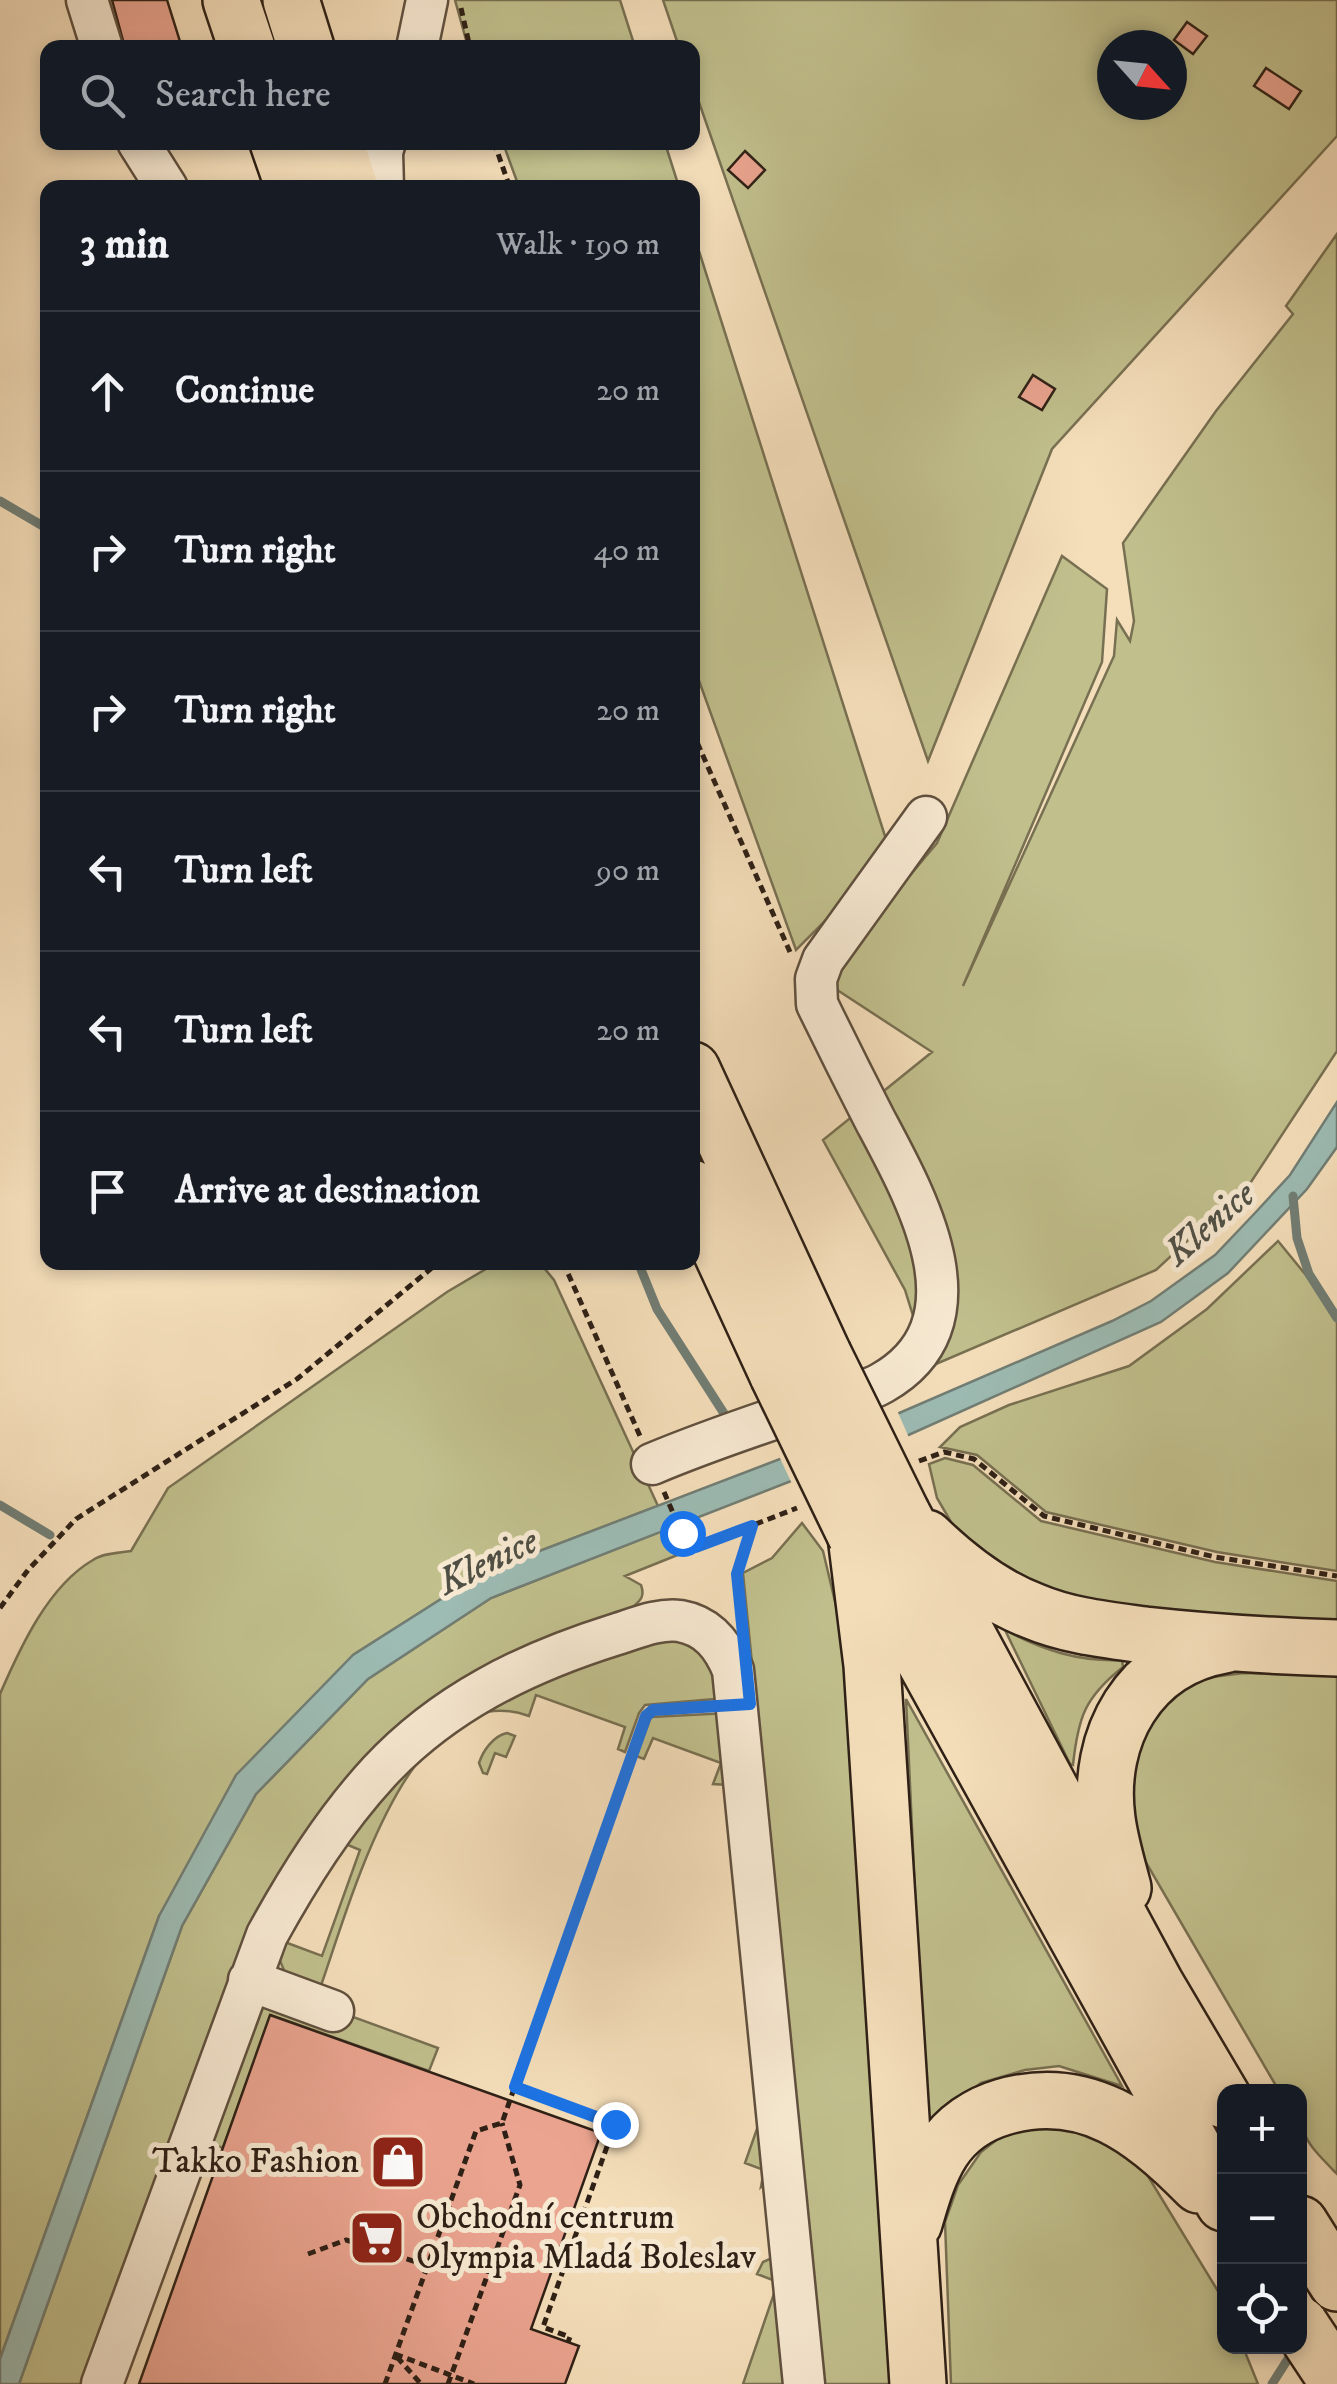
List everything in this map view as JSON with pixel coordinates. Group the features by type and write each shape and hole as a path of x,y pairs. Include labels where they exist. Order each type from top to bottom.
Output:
{"highway":[{"path":"231,0 244,40"},
{"path":"292,0 304,40"},
{"path":"281,150 291,180"},
{"path":"338,150 347,180"},
{"path":"700,1092 801,1364 1217,2189"},
{"path":"700,1201 801,1364"},
{"path":"879,1525 1032,1611 1111,1630 1228,1644 1337,1648"},
{"path":"879,1525 1217,2088"},
{"path":"879,1525 872,1665 918,2384"},
{"path":"1156,1985 1125,1898 1107,1818 1106,1778 1114,1734 1134,1699 1162,1670 1193,1653 1228,1644"},
{"path":"909,2240 925,2186 942,2150 962,2128 992,2110 1020,2102 1057,2100 1091,2105 1125,2122 1184,2168 1217,2206"},
{"path":"1307,2235 1337,2284"},
{"path":"1307,2336 1337,2382"}],"lane":[{"path":"87,0 100,40"},
{"path":"419,40 427,0"},
{"path":"143,150 163,180"},
{"path":"383,150 383,180"},
{"path":"658,1479 716,1437 880,1384 908,1364 928,1337 937,1309 935,1258 913,1192 817,1004 816,978 823,960 926,817"},
{"path":"102,2384 267,1935 332,1830 416,1736 476,1693 574,1648 658,1621 678,1621 696,1626 716,1639 733,1670 804,2384"},
{"path":"249,1980 333,2010"}],"path":[{"path":"460,0 468,40"},
{"path":"497,150 507,180"},
{"path":"700,749 793,959 816,978"},
{"path":"0,1608 28,1570 76,1520 297,1379 429,1270"},
{"path":"567,1270 686,1542 696,1547 802,1506"},
{"path":"920,1460 944,1452 974,1459 1044,1516 1215,1557 1337,1576"},
{"path":"742,1630 737,1574 752,1526"},
{"path":"448,2384 520,2185 502,2123 646,1716 653,1710 736,1705"},
{"path":"515,2087 615,2124 543,2327 570,2337 568,2342"},
{"path":"385,2384 476,2131 502,2123"},
{"path":"308,2254 346,2240 426,2265"},
{"path":"396,2354 474,2384"},
{"path":"396,2354 421,2384"}],"shaded area":[{"path":"455,0 620,0 633,40 466,40"},
{"path":"663,0 1337,0 1337,136 1052,449 928,761 700,105 700,40 677,40"},
{"path":"506,150 667,150 677,180 516,180"},
{"path":"1337,234 1337,1051 1251,1182 1156,1270 929,1367 905,1290 823,1140 932,1052 822,980 937,843 1062,556 1107,589 1102,662 963,986 1114,656 1117,620 1130,641 1134,621 1123,543 1216,411 1293,314 1286,306"},
{"path":"700,254 891,855 796,950 700,683"},
{"path":"1278,1241 1337,1313 1337,1571 1217,1552 1046,1512 977,1455 940,1447 960,1427 1009,1405 1129,1366 1207,1309"},
{"path":"484,1270 546,1270 554,1280 658,1506 482,1573 353,1655 159,1916 0,2359 0,1694 26,1638 62,1585 97,1558 131,1551 168,1488"},
{"path":"945,1458 973,1465 1041,1521 1215,1562 1337,1581 1337,1626 1063,1604 977,1553 951,1522 937,1498 929,1464"},
{"path":"802,1523 823,1551 846,1648 892,2384 824,2384 743,1573 772,1558"},
{"path":"669,1528 680,1554 625,1576 641,1585 641,1598 633,1607 412,1719 174,2131 82,2384 19,2384 182,1926 256,1794 368,1679 491,1598"},
{"path":"1005,1630 1061,1653 1122,1660 1123,1667 1100,1688 1086,1709 1073,1765 1070,1764"},
{"path":"670,1636 693,1642 711,1655 722,1674 727,1698 645,1705 625,1752 618,1749 625,1727 536,1695 529,1716 486,1712 449,1729 417,1763 389,1807 366,1858 319,1991 286,1975 278,1956 282,1941 322,1956 360,1850 343,1843 343,1838 423,1745 488,1699 547,1670 609,1649"},
{"path":"1244,1673 1337,1676 1337,2174 1307,2139 1307,2084 1275,2084 1137,1847 1124,1788 1158,1701 1183,1686"},
{"path":"906,1699 1122,2086 1059,2066 1025,2070 981,2083 926,2127"},
{"path":"729,1713 728,1785 713,1784 721,1763 653,1738 644,1759 636,1756 651,1717"},
{"path":"507,1733 515,1736 506,1757 495,1753 487,1774 483,1773 479,1763 483,1754 493,1741"},
{"path":"267,2004 343,2028 348,2015 438,2048 429,2071 271,2015 223,2148 209,2143 262,2006"},
{"path":"1074,2123 1140,2163 1217,2290 1217,2354 1246,2354 1258,2384 951,2384 945,2222 958,2185 981,2152 1008,2131"},
{"path":"758,2126 769,2133 772,2155 770,2175 761,2187 764,2170 745,2163"},
{"path":"774,2257 796,2384 743,2384 778,2282 757,2274 763,2262"}],"water":[{"name":"Klenice","path":"1337,1102 1337,1147 1307,1189 1228,1273 1161,1322 904,1437 491,1598 368,1679 256,1794 182,1926 19,2384 0,2384 0,2359 159,1916 236,1775 353,1655 482,1573 890,1417 1151,1301 1215,1255 1255,1213 1290,1175"}],"pier":[{"path":"896,1408 910,1440 793,1486 778,1454"}],"building":[{"path":"112,0 167,0 180,40 123,40"},
{"path":"1187,22 1207,36 1193,54 1187,50 1187,30 1181,30"},
{"path":"1266,68 1301,91 1289,109 1254,86"},
{"path":"745,151 765,170 748,188 728,170"},
{"path":"1033,375 1055,389 1042,410 1019,397"},
{"name":"Obchodní centrum Olympia Mladá Boleslav","path":"270,2015 601,2133 531,2329 579,2346 565,2384 139,2384"}],"waterway":[{"path":"0,501 40,524"},
{"path":"1293,1196 1297,1238 1309,1274 1337,1318"},
{"path":"641,1270 657,1309 725,1415"},
{"path":"0,1505 50,1535"},
{"path":"1272,2384 1291,2354"}],"place":[{"name":"Takko Fashion","path":"398,2162"},
{"name":"Obchodní centrum Olympia Mladá Boleslav","path":"377,2238"}],"route":[{"path":"615,2124 515,2087 646,1716 653,1710 750,1704 737,1574 752,1526 696,1547 686,1542 682,1533"}]}
